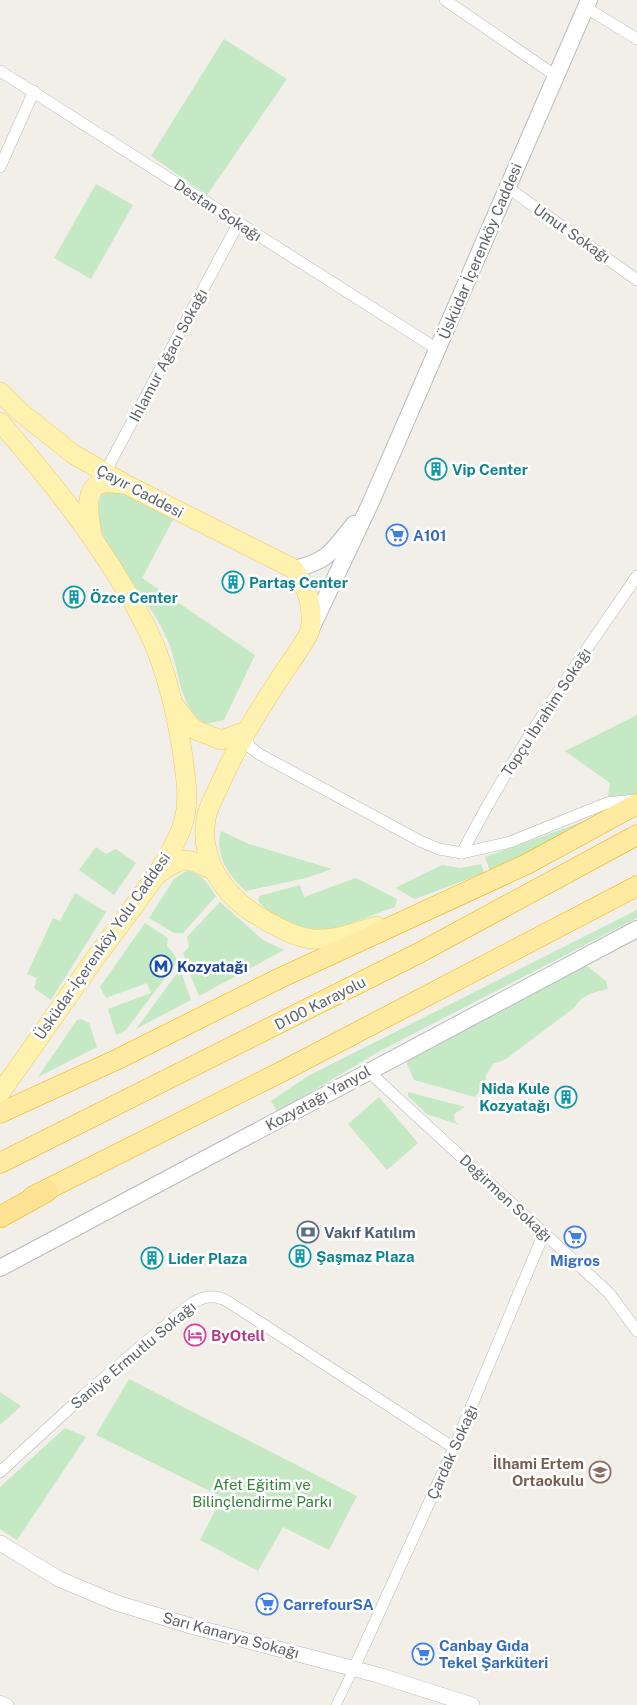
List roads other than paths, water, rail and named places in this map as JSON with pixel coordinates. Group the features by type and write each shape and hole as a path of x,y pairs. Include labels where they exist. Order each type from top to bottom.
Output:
{"highway":[{"path":"0,1113 118,1059 205,1014 429,908 527,864 637,804"},
{"name":"D100 Karayolu","path":"0,1163 419,952 637,835"},
{"path":"0,1217 637,886"},
{"path":"0,1212 47,1191"}],"main road":[{"name":"Üsküdar İçerenköy Caddesi","path":"212,870 204,844 206,818 244,732 310,631 371,502 587,4"},
{"name":"Çayır Caddesi","path":"0,392 19,411 103,482 125,484 294,569"},
{"path":"0,422 46,474 92,538 143,620 160,659 173,703 193,729 221,740 244,732"},
{"path":"92,538 88,500 101,479"},
{"name":"Üsküdar İçerenköy Caddesi","path":"294,569 317,564 330,554 371,502"},
{"path":"294,569 306,588 310,607 310,631"},
{"name":"Üsküdar-İçerenköy Yolu Caddesi","path":"0,1094 153,878 177,839 184,821 188,796 173,703"},
{"path":"153,878 177,860 195,860 212,870 246,908 288,934 312,941 340,938 429,908"},
{"name":"Kozyatağı Yanyol","path":"0,1268 200,1163 637,928"}],"street":[{"path":"445,0 556,76"},
{"path":"587,4 637,38"},
{"name":"Destan Sokağı","path":"0,71 437,349"},
{"path":"0,167 34,91"},
{"name":"Umut Sokağı","path":"507,187 637,280"},
{"name":"Ihlamur Ağacı Sokağı","path":"101,479 238,224"},
{"name":"Topçu İbrahim Sokağı","path":"462,853 492,794 532,730 637,576"},
{"path":"244,732 250,747 259,754 438,849 462,853 510,842 608,804 637,800"},
{"name":"Değirmen Sokağı","path":"368,1071 609,1292 637,1331"},
{"name":"Çardak Sokağı","path":"354,1668 454,1448 544,1233"},
{"name":"Saniye Ermutlu Sokağı","path":"0,1472 84,1395 187,1307 199,1299 211,1296 228,1302 454,1448"},
{"name":"Sarı Kanarya Sokağı","path":"0,1543 59,1579 114,1602 191,1626 354,1668 472,1705"},
{"path":"336,1705 354,1668"},
{"path":"0,1701 8,1705"}],"place":[{"name":"Vip Center","path":"436,469"},
{"name":"A101","path":"397,535"},
{"name":"Partaş Center","path":"233,582"},
{"name":"Özce Center","path":"74,597"},
{"name":"Kozyatağı","path":"161,966"},
{"name":"Nida Kule Kozyatağı","path":"566,1097"},
{"name":"Vakıf Katılım","path":"308,1232"},
{"name":"Migros","path":"575,1237"},
{"name":"Şaşmaz Plaza","path":"300,1256"},
{"name":"Lider Plaza","path":"152,1258"},
{"name":"ByOtell","path":"195,1335"},
{"name":"İlhami Ertem Ortaokulu","path":"600,1472"},
{"name":"CarrefourSA","path":"267,1604"},
{"name":"Canbay Gıda Tekel Şarküteri","path":"423,1654"}],"park label":[{"name":"Afet Eğitim ve Bilinçlendirme Parkı","path":"262,1492"}]}
